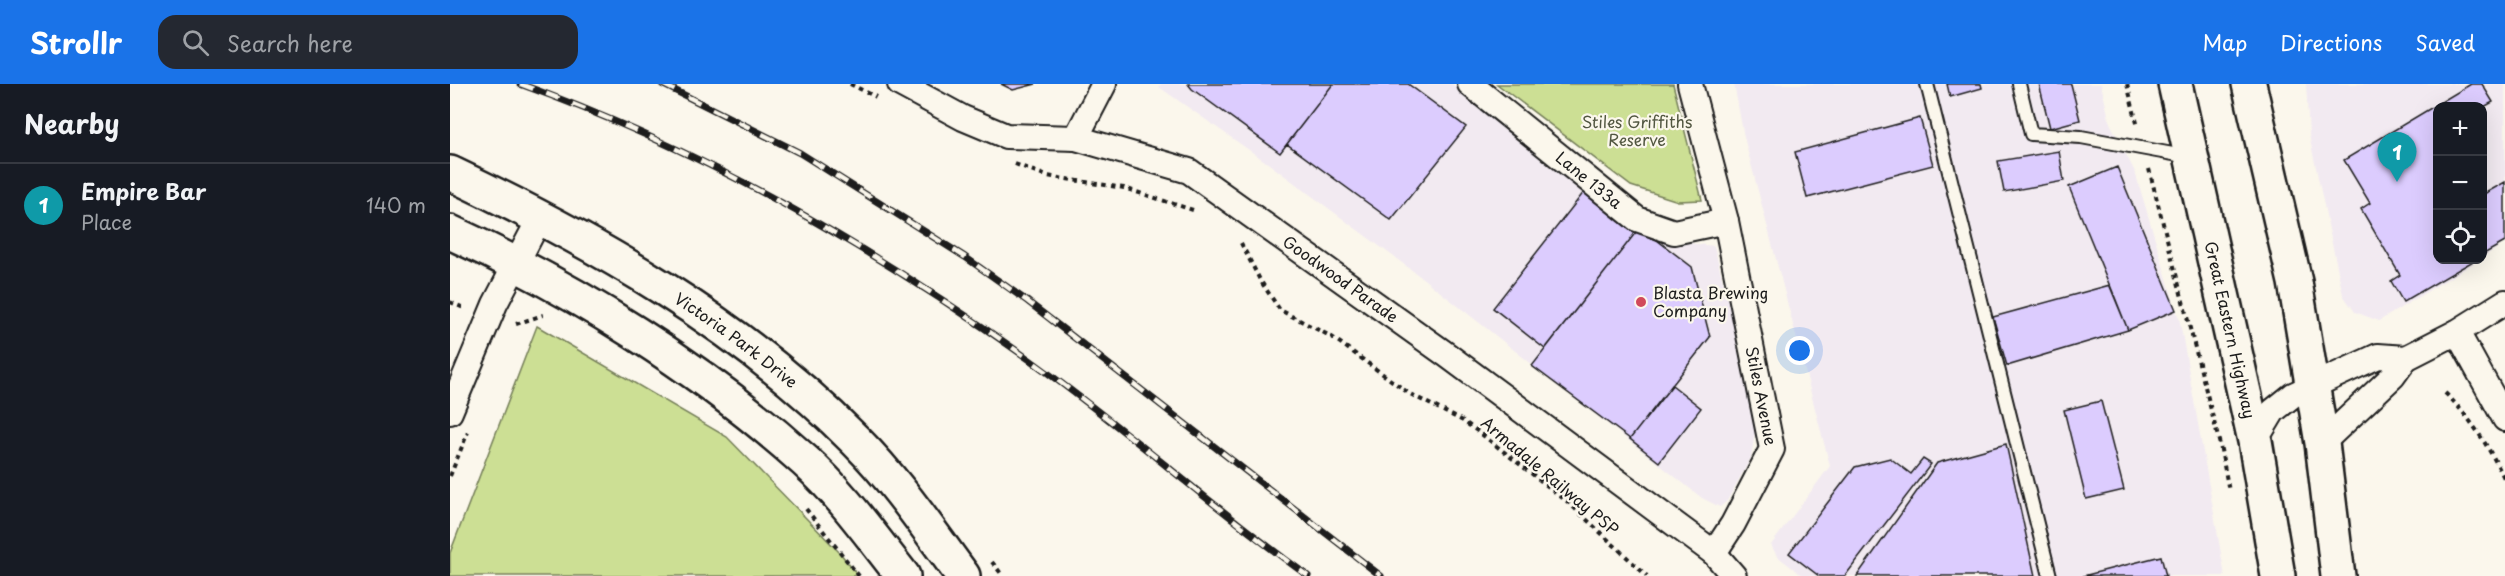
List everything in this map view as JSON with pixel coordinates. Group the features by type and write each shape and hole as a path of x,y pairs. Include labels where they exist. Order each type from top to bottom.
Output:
{"main road":[{"name":"Great Eastern Highway","path":"2175,84 2255,441 2278,576"},
{"path":"2249,84 2295,282 2322,443 2338,576"},
{"name":"Victoria Park Drive","path":"450,173 541,216 716,323 814,402 886,474 963,576"},
{"path":"450,232 515,263 568,292 653,346 744,411 807,462 852,512 903,576"}],"street":[{"path":"1076,138 1104,84"},
{"name":"Lane 133a","path":"1470,84 1637,219 1674,232 1726,221"},
{"name":"Stiles Avenue","path":"1690,84 1726,221 1772,449 1733,524 1713,553"},
{"name":"Goodwood Parade","path":"892,92 1006,136 1076,138 1189,171 1448,355 1713,553 1734,576"},
{"path":"450,412 515,263 541,216"},
{"path":"2322,443 2393,376 2406,358 2457,332 2505,302"},
{"path":"2457,332 2505,419"},
{"path":"2255,441 2273,411 2293,394 2378,356 2406,358"}],"lane":[{"path":"1927,84 2050,576"},
{"path":"2019,84 2031,134 2081,137 2190,157"}],"path":[{"path":"850,84 892,92"},
{"path":"2127,84 2220,445 2231,500"},
{"path":"1005,159 1047,176 1124,188 1204,215"},
{"name":"Armadale Railway PSP","path":"1234,236 1245,249 1260,280 1280,310 1343,344 1410,394 1463,421 1569,503 1647,576"},
{"path":"510,326 543,314 553,321"},
{"path":"2445,393 2463,410 2490,448 2505,480"},
{"path":"800,501 859,576"}],"shaded area":[{"path":"1161,84 1452,84 1657,239 1714,246 1747,376 1756,425 1751,458 1727,501 1720,507 1702,498 1425,280 1269,164 1159,87"},
{"path":"1734,84 2101,84 2110,123 2135,172 2180,322 2225,576 1803,576 1777,556 1771,545 1830,466 1744,137"},
{"path":"2306,84 2505,84 2505,243 2487,254 2487,102 2433,102 2433,264 2472,264 2379,321 2355,312 2343,295 2309,135"}],"green space":[{"name":"Stiles Griffiths Reserve","path":"1497,84 1673,84 1702,200 1678,201 1631,186"},
{"path":"537,326 727,437 841,554 858,576 450,576 450,553"}],"building":[{"path":"1001,84 1036,84 1013,90"},
{"path":"1188,84 1333,84 1280,153"},
{"path":"1333,84 1408,84 1466,127 1391,220 1287,144"},
{"path":"1947,84 1981,84 1982,88 1950,97"},
{"path":"2039,84 2071,84 2080,120 2050,128"},
{"path":"2471,84 2482,84 2493,102 2487,105 2487,102 2441,102"},
{"path":"2433,107 2433,264 2468,264 2403,302 2391,281 2400,275 2361,209 2370,203 2344,160"},
{"path":"1920,118 1933,165 1807,198 1795,152"},
{"path":"2059,151 2064,181 2004,192 1998,161"},
{"path":"2117,167 2176,310 2128,330 2069,187"},
{"path":"2505,182 2505,242 2487,252 2487,210 2487,192"},
{"path":"1588,187 1640,227 1545,349 1493,308"},
{"name":"Blasta Brewing Company","path":"1640,227 1692,267 1710,337 1630,439 1532,366"},
{"path":"2110,285 2128,330 2007,366 1993,317"},
{"path":"1672,385 1701,408 1659,462 1630,439"},
{"path":"2101,401 2124,490 2086,499 2064,410"},
{"path":"2006,444 2035,576 1857,576 1937,463"},
{"path":"1890,458 1911,474 1923,459 1931,464 1845,576 1819,576 1789,553 1855,467"},
{"path":"2161,556 2166,576 2083,576"}],"railway":[{"path":"520,84 655,139 720,171 784,204 909,278 970,318 1065,386 1308,576"},
{"path":"662,84 800,153 965,257 1027,301 1381,576"}],"place":[{"name":"Empire Bar","path":"2397,182"},
{"name":"Blasta Brewing Company","path":"1641,302"}]}
